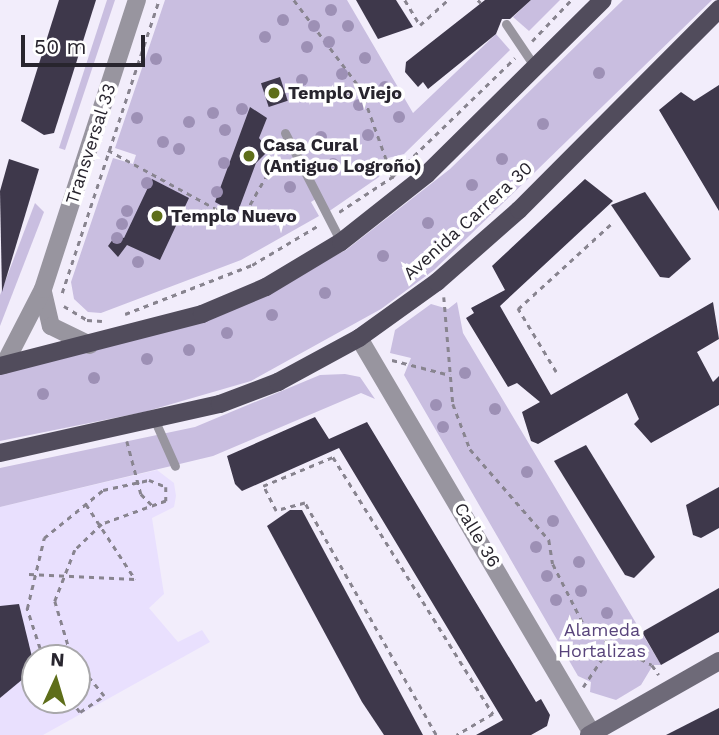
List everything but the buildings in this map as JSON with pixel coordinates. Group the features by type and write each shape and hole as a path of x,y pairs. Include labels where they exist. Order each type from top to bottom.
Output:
{"main road":[{"path":"2,365 92,346 266,287 341,242 427,174 603,0"},
{"name":"Avenida Carrera 30","path":"0,453 155,421 278,382 359,338 437,282 519,209 719,9"}],"street":[{"name":"Transversal 33","path":"2,365 43,289 98,146 137,0"},
{"path":"43,289 51,326 92,346"},
{"name":"Calle 36","path":"359,338 570,693 591,734"},
{"path":"591,734 719,661"}],"lane":[{"path":"506,24 535,67"},
{"path":"285,133 326,220 341,242"},
{"path":"155,421 175,466"}],"path":[{"path":"109,319 72,314 61,296 58,283 98,146 150,0"},
{"path":"294,0 361,89 382,134 391,177 396,181"},
{"path":"405,0 420,25 448,0"},
{"path":"119,317 252,265 391,177 524,50 571,0"},
{"path":"51,326 159,1"},
{"path":"98,146 240,222 265,178"},
{"path":"556,372 518,309 611,225"},
{"path":"437,282 448,309 450,375 459,427 470,449 549,540 553,564 587,631 610,647 652,665 669,691"},
{"path":"377,366 394,360 450,375"},
{"path":"122,428 138,483 153,506"},
{"path":"436,735 305,503 276,511 263,486 333,457 493,714 457,735"},
{"path":"38,644 27,609 44,538 103,490 138,483 166,487 166,501 102,524 75,551 55,601 65,644"},
{"path":"29,574 35,578 63,580 135,579 102,524 86,504"},
{"path":"570,693 591,682 610,647"},
{"path":"91,680 104,696 91,705"}],"shaded area":[{"path":"157,470 174,483 176,496 174,507 152,518 164,594 149,608 178,642 202,630 210,642 91,708 91,644 21,644 21,714 81,714 43,735 0,735 0,507"}],"green space":[{"path":"107,0 115,0 65,150 59,148"},
{"path":"165,0 347,0 413,113 496,34 510,50 404,154 388,158 379,177 328,212 319,197 311,202 319,216 241,260 101,313 88,312 74,299 71,282 113,158 133,164 136,155 115,148"},
{"path":"531,0 560,0 529,31 513,17"},
{"path":"623,0 712,0 434,270 381,309 251,381 144,412 0,441 0,373 207,320 346,250 450,169"},
{"path":"35,203 44,212 0,326 0,295"},
{"name":"Alameda Hortalizas","path":"457,302 463,333 661,665 653,665 641,685 616,700 590,692 591,682 578,676 404,375 411,358 390,353 395,330 431,304 448,309"},
{"path":"345,374 360,377 375,399 361,393 213,456 0,507 0,468 195,427 320,375"}],"place":[{"name":"Templo Viejo","path":"274,93"},
{"name":"Casa Cural (Antiguo Logroño)","path":"249,156"},
{"name":"Templo Nuevo","path":"157,216"}]}
